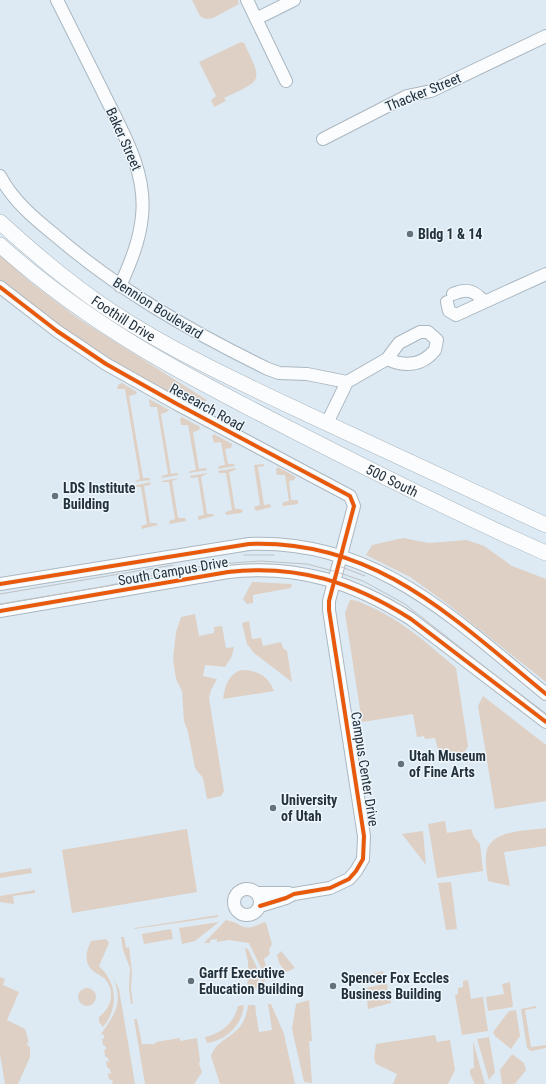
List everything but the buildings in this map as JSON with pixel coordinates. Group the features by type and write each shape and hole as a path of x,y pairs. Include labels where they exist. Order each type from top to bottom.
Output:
{"main road":[{"name":"Foothill Drive","path":"0,222 32,251 110,310 152,337 261,392"},
{"name":"Foothill Drive","path":"0,245 46,284 101,324 171,366 241,404"},
{"name":"500 South","path":"261,392 546,525"},
{"name":"500 South","path":"241,404 401,485 546,553"},
{"path":"308,438 327,423"}],"street":[{"name":"Baker Street","path":"57,0 131,149 140,175 142,197 140,227 133,254 120,286"},
{"path":"247,0 286,81"},
{"path":"256,19 294,0"},
{"name":"Thacker Street","path":"323,139 407,96 431,91 546,36"},
{"name":"Bennion Boulevard","path":"0,176 12,194 38,221 95,268 120,286 192,331 279,373 307,374 347,382"},
{"path":"484,302 480,296 464,290 450,298 449,311 456,314 484,302 546,274"},
{"name":"Research Road","path":"0,287 63,335 106,364 184,408 350,496 354,506 340,561"},
{"path":"327,423 347,382 387,359"},
{"name":"South Campus Drive","path":"0,584 249,544 272,543 295,545 340,561 379,571 423,596 546,694"},
{"name":"Campus Center Drive","path":"294,894 260,906 256,912 251,915 244,915 238,912 234,906 233,899 236,893 242,889 249,888 257,893 277,892 294,894 330,888 344,882 356,871 364,853 364,836 330,621 329,601 340,561"},
{"name":"South Campus Drive","path":"0,611 251,570 305,573 335,581 371,595 411,619 546,722"},
{"path":"257,893 260,899 260,906"}],"shaded area":[{"path":"192,0 238,0 239,4 213,18 205,19 200,16"},
{"path":"241,42 244,43 254,66 256,78 246,87 224,98 226,101 214,107 211,100 216,96 199,62"},
{"path":"0,254 29,281 79,319 207,400 200,411 101,353 69,332 18,293 0,282"},
{"path":"122,383 137,392 136,394 129,396 143,478 149,478 151,480 133,482 140,479 125,389 117,389 118,385"},
{"path":"149,399 169,410 161,414 171,474 177,473 179,475 161,478 162,476 168,474 157,407 150,407"},
{"path":"182,417 200,427 199,430 193,432 199,469 206,468 207,470 189,473 190,471 196,470 188,425 181,425 180,419"},
{"path":"214,434 232,444 231,448 225,449 228,464 234,464 235,466 218,469 219,466 225,465 221,442 214,443 212,436"},
{"path":"264,464 264,466 258,467 264,505 270,504 271,507 256,511 254,507 260,505 254,465"},
{"path":"278,467 296,477 294,480 289,481 291,500 298,500 298,504 282,505 283,502 289,501 285,475 277,475 276,469"},
{"path":"236,468 235,470 229,472 235,509 241,509 243,511 241,513 226,515 225,512 232,510 226,473 219,473 218,471"},
{"path":"208,473 201,477 207,514 213,514 214,516 198,520 198,516 204,515 198,477 191,478 190,476"},
{"path":"179,478 172,481 178,518 185,518 186,521 170,524 169,521 175,519 169,482 161,481"},
{"path":"151,482 150,485 144,486 150,523 156,523 158,525 142,529 141,526 147,524 141,487 133,486"},
{"path":"403,538 429,543 467,540 484,546 512,566 546,579 546,682 445,602 410,577 366,555 372,545"},
{"path":"252,582 292,584 291,588 253,595 253,603 247,604 243,599"},
{"path":"350,600 363,603 405,626 456,668 468,746 460,757 441,761 435,738 425,739 424,736 417,737 413,714 362,722 345,613"},
{"path":"195,614 199,636 214,633 214,627 222,626 226,648 234,647 232,656 225,667 205,665 203,676 217,679 211,690 209,698 224,791 221,796 207,799 203,778 195,768 188,732 184,721 182,691 176,679 173,659 176,632 181,617"},
{"path":"249,621 252,639 261,638 263,646 281,642 283,648 287,651 292,682 254,653 247,644 242,623"},
{"path":"241,670 252,671 262,675 269,681 274,691 223,699 228,681 233,675"},
{"path":"483,696 546,745 546,801 495,809 478,706"},
{"path":"445,821 447,833 471,829 474,837 480,844 483,871 437,878 428,824"},
{"path":"546,828 546,846 504,852 510,886 488,881 486,856 488,847 493,841 500,836 509,833"},
{"path":"187,829 197,892 72,913 62,850"},
{"path":"423,831 426,865 402,834"},
{"path":"31,868 32,873 0,878 0,873"},
{"path":"451,882 457,929 446,930 438,883"},
{"path":"35,890 35,893 13,896 14,904 0,902 0,896"},
{"path":"218,915 218,917 134,929 135,928"},
{"path":"226,920 232,921 243,927 251,927 264,922 266,923 272,944 269,950 270,954 264,959 269,980 265,979 261,995 259,995 263,972 249,943 229,940 217,942 217,939 210,940 210,943 204,943"},
{"path":"219,922 195,941 182,944 179,928"},
{"path":"171,929 173,939 144,944 142,934"},
{"path":"121,937 124,937 126,948 129,947 132,972 131,990 133,1003 131,1004 129,988 130,968 123,950"},
{"path":"106,939 109,943 99,966 105,972 112,987 114,1004 112,1012 103,1027 99,1022 99,1017 107,1009 111,1000 110,989 105,979 89,967 87,956 91,941"},
{"path":"245,948 248,949 260,974 257,988 247,987 248,977 250,977 248,976 248,962"},
{"path":"281,951 295,968 286,972 279,963 277,955"},
{"path":"383,971 385,980 366,985 365,976"},
{"path":"112,975 119,989 135,1084 112,1084 113,1081 109,1079 108,1073 111,1074 110,1069 107,1067 106,1061 109,1062 108,1058 105,1056 104,1049 106,1050 106,1047 103,1045 102,1038 104,1039 104,1035 101,1034 111,1020 117,1006 118,1000 116,984"},
{"path":"0,977 5,979 3,985 19,992 7,1020 25,1029 29,1043 27,1042 28,1046 30,1047 30,1057 18,1084 5,1084 0,1054"},
{"path":"468,980 471,999 483,997 488,1031 462,1035 455,995 458,994 458,988 463,987 463,981"},
{"path":"510,982 513,1007 488,1011 486,997 504,994 502,984"},
{"path":"387,983 388,991 367,996 366,988"},
{"path":"87,988 93,991 96,997 93,1003 87,1006 81,1003 78,997 81,991"},
{"path":"390,993 391,1003 368,1009 367,999"},
{"path":"309,1000 312,1041 309,1041 312,1083 304,1082 292,1029 296,1004"},
{"path":"268,1004 271,1004 284,1034 295,1084 220,1084 211,1056 215,1049 242,1024 246,1016 248,1005 255,1005 256,1012 254,1012 256,1013 259,1032 272,1030"},
{"path":"244,1005 243,1012 237,1025 221,1039 207,1043 205,1037 222,1030 234,1017 238,1006"},
{"path":"536,1006 536,1008 525,1010 531,1047 546,1045 546,1048 531,1051 527,1048 521,1009"},
{"path":"516,1010 520,1036 511,1049 495,1036 493,1032 509,1011"},
{"path":"134,1019 137,1019 142,1044 155,1044 156,1042 180,1038 180,1041 197,1038 200,1060 199,1064 202,1072 194,1084 145,1084"},
{"path":"435,1035 437,1042 450,1040 455,1070 448,1084 393,1084 397,1074 376,1064 374,1058 376,1044"},
{"path":"489,1037 495,1072 489,1080 477,1039"},
{"path":"473,1041 485,1084 475,1084 470,1074 470,1069 474,1068"},
{"path":"512,1054 524,1063 526,1070 515,1084 502,1084 500,1070"}],"tram line":[{"path":"244,555 274,555"},
{"path":"0,604 107,586 177,570 218,564 260,561 307,564 363,581 405,604 546,715"},
{"path":"0,594 173,565"},
{"path":"339,566 365,576"}],"cycle path":[{"path":"0,287 57,331 106,364 177,404 350,496 354,506 329,601 329,610 364,836 363,859 349,879 330,888 294,894 260,906"},
{"path":"0,584 249,544 294,546 336,555 375,569 411,589 445,612 479,638 546,694"},
{"path":"0,611 228,572 253,570 301,574 346,586 368,595 411,619 546,722"}],"place":[{"name":"Bldg 1 & 14","path":"410,234"},
{"name":"LDS Institute Building","path":"55,496"},
{"name":"Utah Museum of Fine Arts","path":"401,764"},
{"name":"University of Utah","path":"273,808"},
{"name":"Garff Executive Education Building","path":"191,981"},
{"name":"Spencer Fox Eccles Business Building","path":"333,986"}]}
